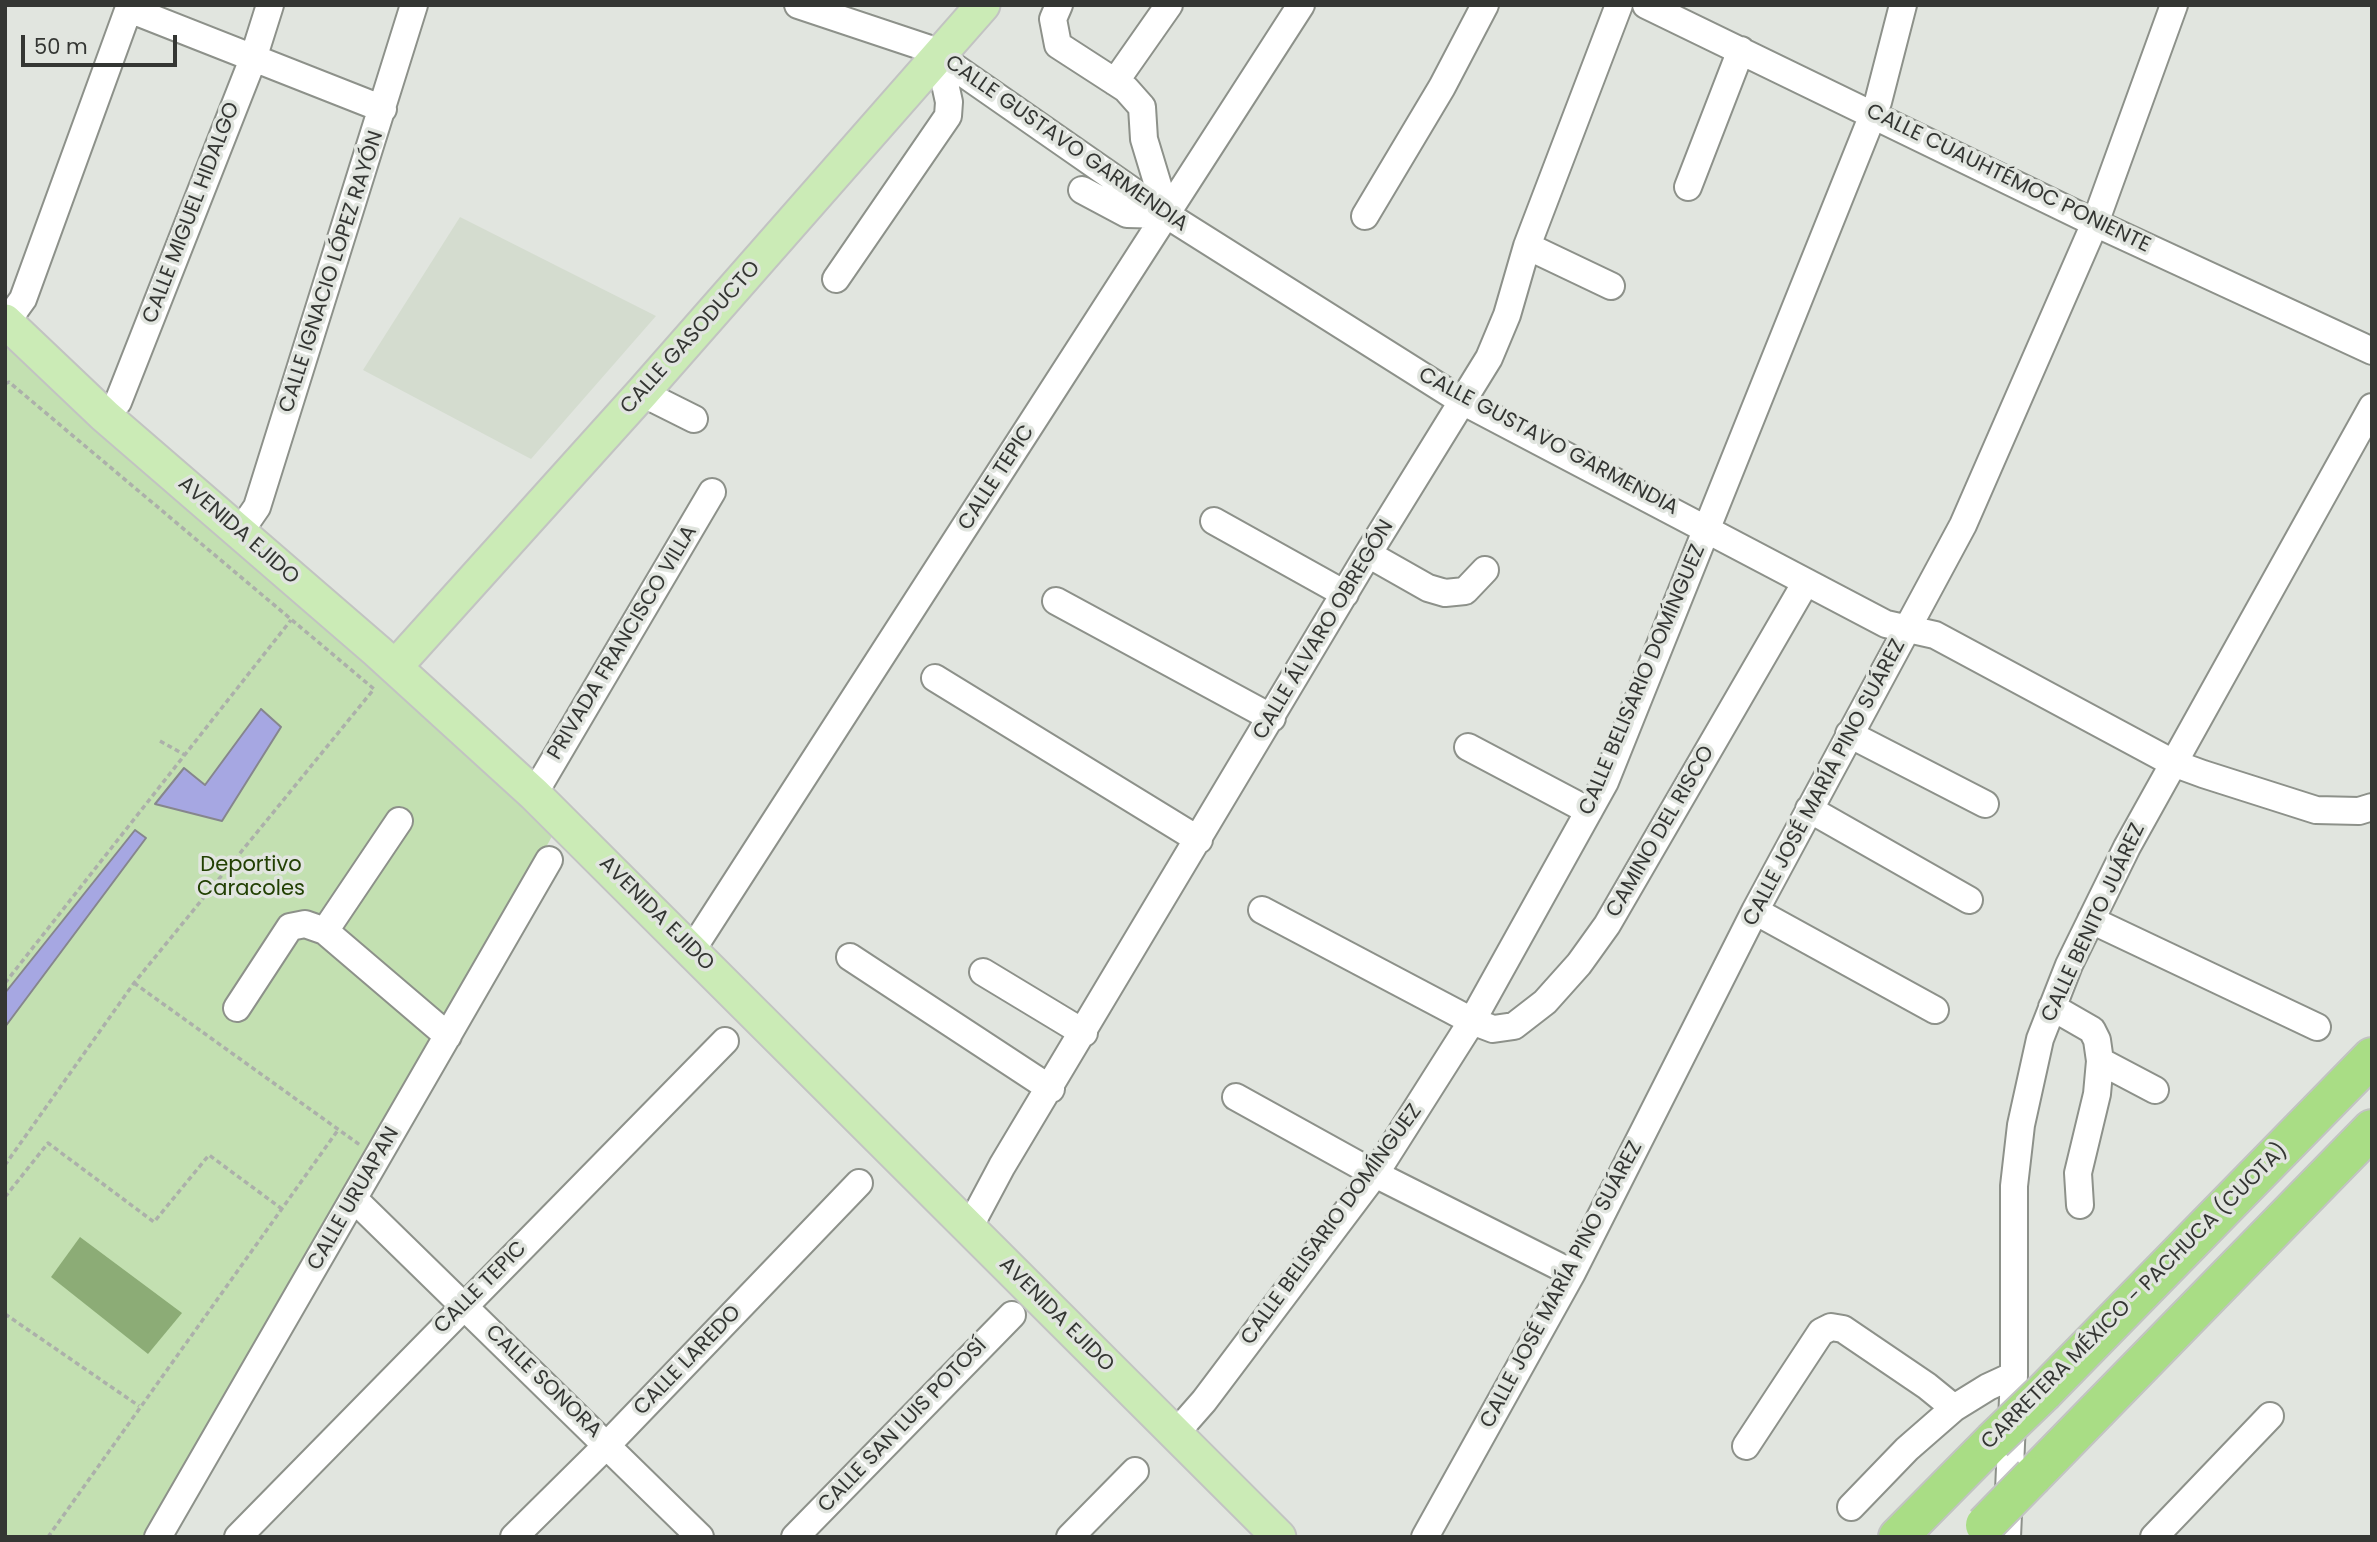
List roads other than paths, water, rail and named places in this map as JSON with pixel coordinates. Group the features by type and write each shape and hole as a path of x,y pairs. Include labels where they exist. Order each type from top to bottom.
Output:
{"highway":[{"name":"CARRETERA MÉXICO - PACHUCA (CUOTA)","path":"1898,1537 1993,1441 2029,1384 2372,1057"},
{"path":"1989,1533 2033,1476 2372,1129"}],"main road":[{"name":"CALLE GASODUCTO","path":"395,667 642,393 983,5"},
{"name":"AVENIDA EJIDO","path":"6,322 105,416 395,667 534,794 1279,1537"}],"street":[{"name":"CALLE MIGUEL HIDALGO","path":"105,416 118,402 253,59 270,5"},
{"name":"CALLE IGNACIO LÓPEZ RAYÓN","path":"239,533 257,507 414,5"},
{"name":"CALLE GUSTAVO GARMENDIA","path":"798,5 914,41 1167,215 1462,401 1707,527 1886,624 1935,635 2173,762 2316,810 2360,811 2372,807"},
{"path":"1059,5 1054,19 1058,45 1137,98 1142,107 1147,152 1167,215 1127,214 1082,190"},
{"path":"1115,82 1169,5"},
{"name":"CALLE TEPIC","path":"692,950 1301,5"},
{"path":"1365,216 1442,88 1485,5"},
{"name":"CALLE ÁLVARO OBREGÓN","path":"970,1226 1002,1166 1051,1089 1500,335 1527,246 1619,5"},
{"name":"CALLE CUAUHTÉMOC PONIENTE","path":"1646,5 1874,113 2095,223 2372,351"},
{"name":"CALLE BELISARIO DOMÍNGUEZ","path":"1175,1434 1204,1401 1375,1174 1472,1021 1605,782 1874,113 1903,5"},
{"name":"CALLE JOSÉ MARÍA PINO SUÁREZ","path":"1425,1537 1572,1273 1755,911 1963,525 2095,223 2174,5"},
{"path":"6,322 23,299 130,7 253,59 383,109"},
{"path":"1688,187 1741,50"},
{"path":"836,279 948,116 949,102 939,56"},
{"path":"1527,246 1611,286"},
{"path":"642,393 694,419"},
{"name":"CALLE BENITO JUÁREZ","path":"1989,1533 2029,1384 2014,1186 2029,1081 2052,1007 2091,920 2173,762 2372,407"},
{"name":"PRIVADA FRANCISCO VILLA","path":"534,794 712,492"},
{"path":"1214,521 1345,594"},
{"path":"1368,554 1429,588 1445,593 1465,591 1485,570"},
{"name":"CAMINO DEL RISCO","path":"1262,911 1472,1021 1493,1029 1514,1026 1545,1002 1579,964 1625,898 1806,582"},
{"path":"1056,601 1272,718"},
{"path":"935,678 1199,841"},
{"path":"1849,734 1985,804"},
{"path":"1468,747 1589,811"},
{"path":"1809,808 1969,900"},
{"path":"325,931 400,821"},
{"name":"CALLE URUAPAN","path":"158,1537 549,860"},
{"path":"1755,911 1935,1010"},
{"path":"2091,920 2317,1027"},
{"path":"237,1008 290,927 305,924 325,931 448,1036"},
{"path":"850,957 1051,1089"},
{"path":"984,972 1084,1033"},
{"path":"2052,1007 2092,1030 2097,1040 2100,1061 2097,1094 2078,1173 2080,1205"},
{"name":"CALLE TEPIC","path":"238,1537 725,1041"},
{"path":"2100,1061 2155,1090"},
{"path":"1236,1097 1375,1174 1572,1273"},
{"name":"CALLE LAREDO","path":"514,1537 608,1444 859,1183"},
{"name":"CALLE SONORA","path":"355,1200 608,1444 700,1537"},
{"name":"CALLE SAN LUIS POTOSÍ","path":"795,1537 1012,1315"},
{"path":"1746,1446 1821,1332 1831,1327 1843,1329 1927,1386 1954,1408"},
{"path":"1851,1507 1907,1448 1954,1408 1988,1387 2029,1384"},
{"path":"2154,1537 2270,1416"},
{"path":"1070,1537 1135,1471"}],"park label":[{"name":"Deportivo Caracoles","path":"251,878"}]}
